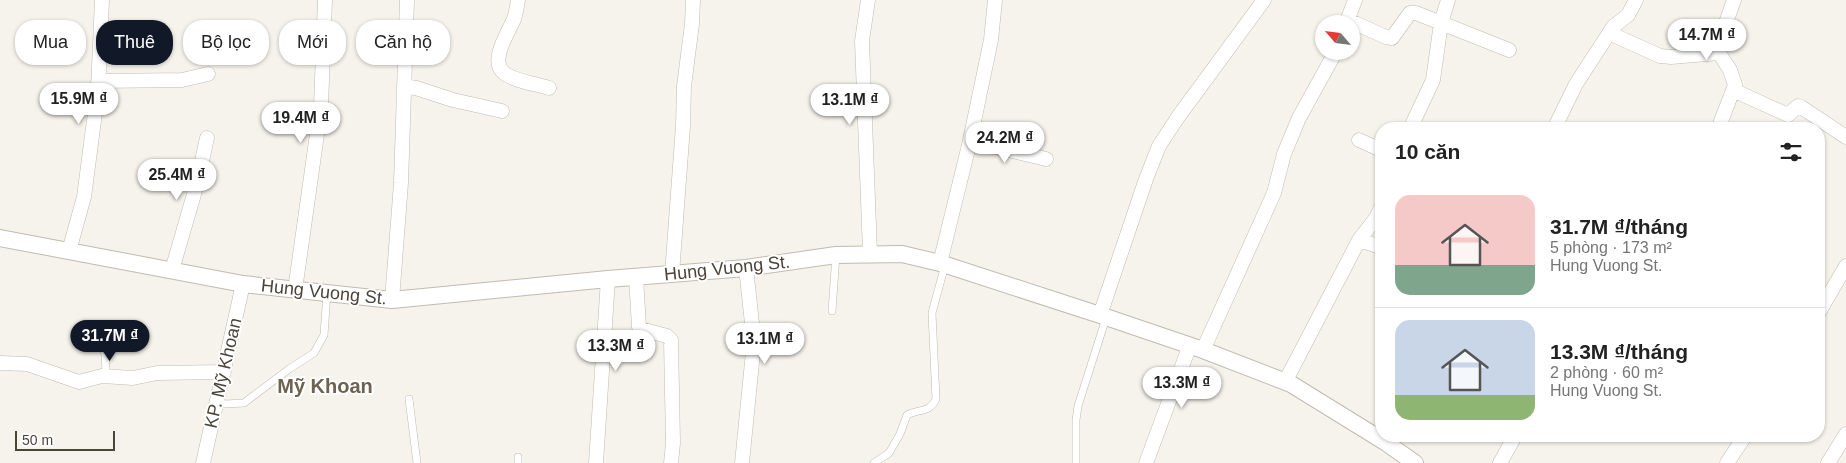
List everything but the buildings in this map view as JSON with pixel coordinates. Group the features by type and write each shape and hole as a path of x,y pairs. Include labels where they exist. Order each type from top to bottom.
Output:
{"street":[{"path":"69,251 84,197 98,81 102,0"},
{"path":"296,290 321,106 325,0"},
{"path":"392,300 401,182 407,0"},
{"path":"518,0 514,18 499,55 498,65 503,73 549,88"},
{"path":"672,274 683,126 684,86 692,24 693,0"},
{"path":"868,0 862,41 870,253"},
{"path":"942,264 991,40 995,0"},
{"path":"1103,316 1146,180 1159,146 1178,117 1264,0"},
{"path":"1350,15 1355,0"},
{"path":"1413,122 1433,80 1441,23 1448,0"},
{"path":"1557,122 1576,84 1613,27 1628,15 1636,0"},
{"path":"1721,122 1735,85 1730,70 1719,53 1723,31 1734,0"},
{"path":"1360,27 1388,38 1395,35 1410,13 1416,13 1508,50"},
{"path":"1609,33 1660,56 1671,57 1719,53"},
{"path":"1146,463 1197,348 1274,193 1284,154 1299,118 1331,60"},
{"path":"98,81 182,80 208,74"},
{"path":"404,86 453,100 502,110"},
{"path":"1734,90 1783,114 1788,115 1798,106 1801,107 1824,122"},
{"path":"1825,123 1846,137"},
{"path":"172,270 198,184 207,138"},
{"path":"1359,140 1375,147"},
{"path":"969,145 996,147 1046,159"},
{"path":"1285,382 1359,240 1375,219"},
{"name":"Hung Vuong St.","path":"0,238 243,284 392,300 746,268 836,255 902,254 942,264 1197,348 1285,382 1375,432"},
{"path":"1359,240 1375,245"},
{"path":"1825,302 1846,266"},
{"path":"742,463 754,342 746,268"},
{"path":"636,277 639,327 667,336 671,340 671,463"},
{"path":"596,463 608,279"},
{"name":"KP. Mỹ Khoan","path":"203,463 243,284"},
{"path":"0,362 28,364 79,382 106,376 133,378 156,373 224,372"},
{"path":"1830,462 1846,434"},
{"name":"Hung Vuong St.","path":"1390,442 1415,463"},
{"path":"1500,463 1512,442"},
{"path":"1727,463 1741,442"}],"lane":[{"path":"832,310 836,255"},
{"path":"874,463 889,453 900,434 907,416 933,406 936,399 932,313 942,264"},
{"path":"217,402 225,404 244,403 289,369 314,353 324,335 327,293"},
{"path":"1076,463 1076,420 1078,406 1103,316"},
{"path":"92,333 102,341 105,352 106,376"},
{"path":"410,399 417,463"}],"district":[{"name":"Mỹ Khoan","path":"325,386"}]}
